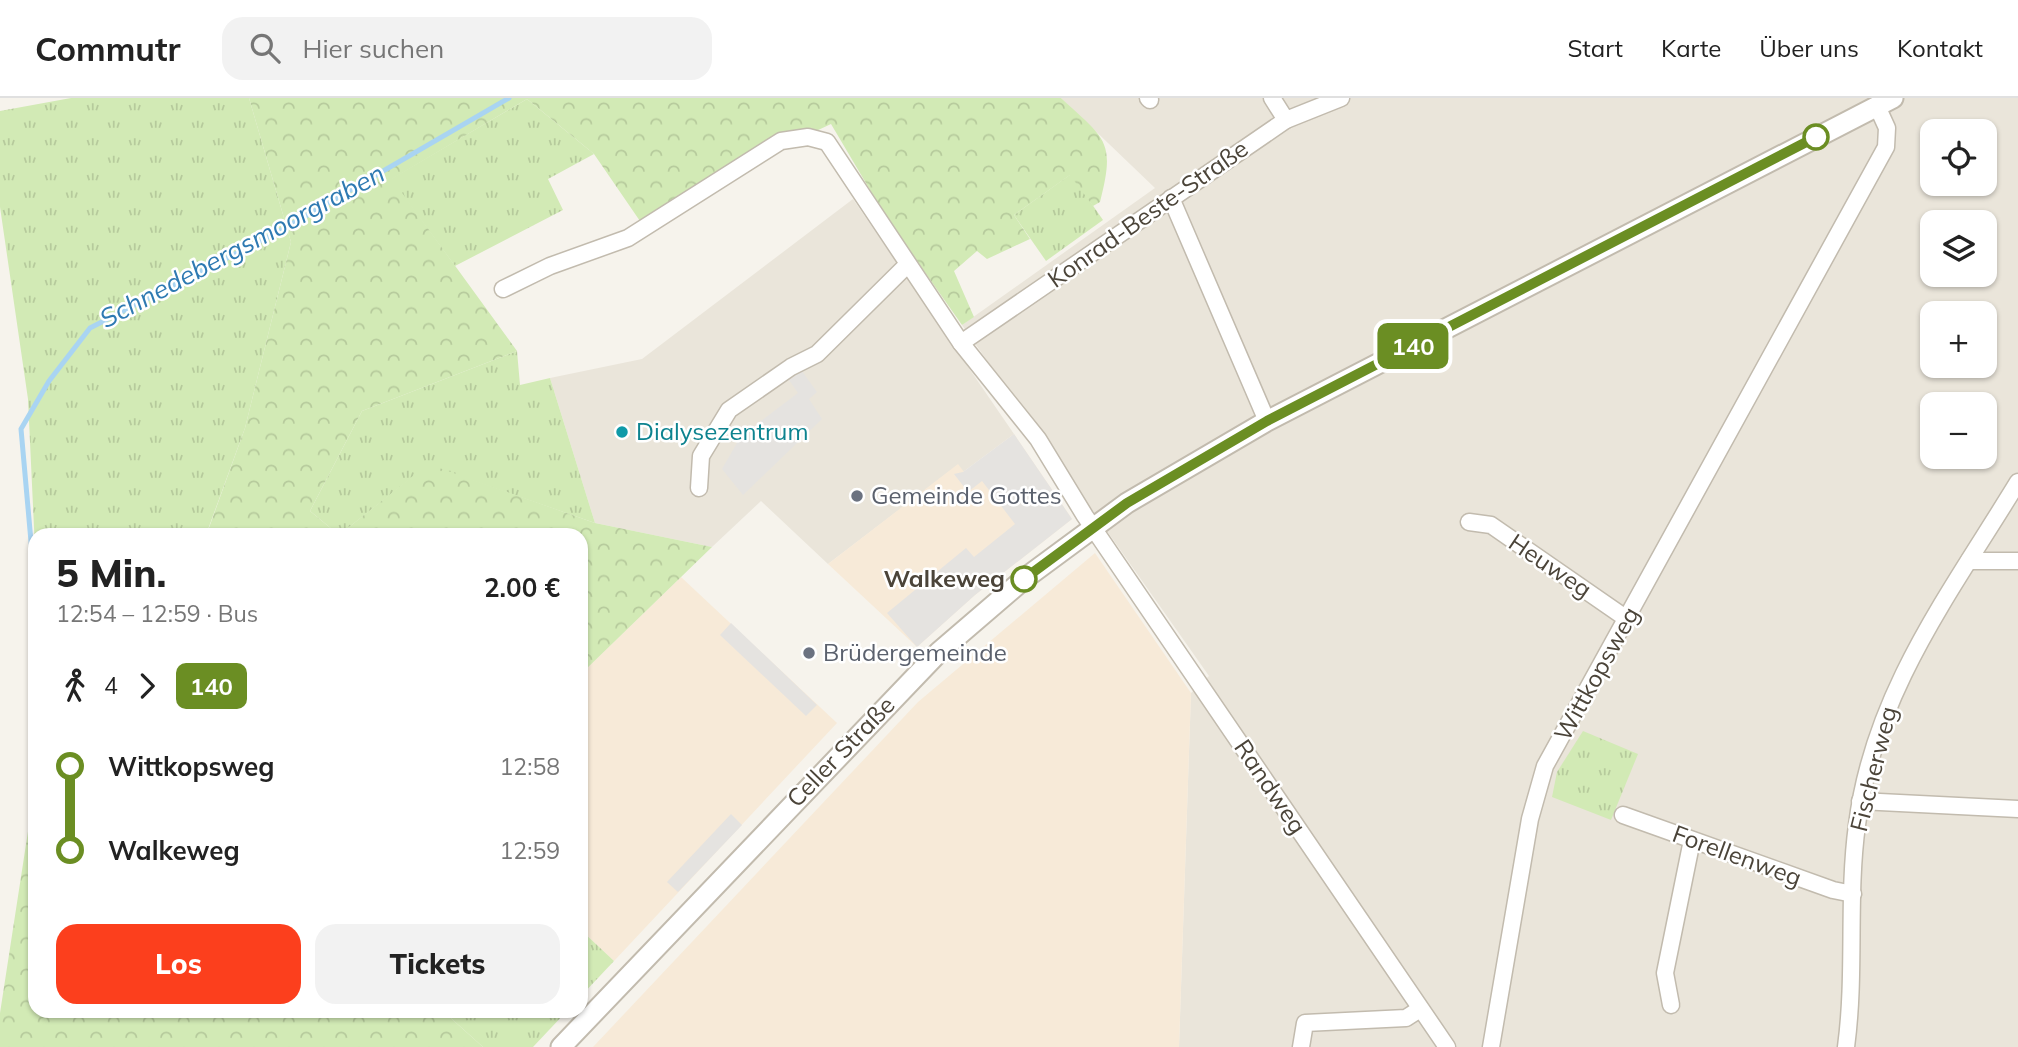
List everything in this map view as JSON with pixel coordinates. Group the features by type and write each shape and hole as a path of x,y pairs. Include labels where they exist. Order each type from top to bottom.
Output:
{"street":[{"path":"1272,98 1286,120"},
{"name":"Konrad-Beste-Straße","path":"961,343 1286,120 1342,98"},
{"name":"Celler Straße","path":"561,1047 901,689 984,611 1093,527 1138,497 1267,421 1885,102"},
{"name":"Wittkopsweg","path":"1491,1047 1537,792 1545,766 1886,147 1885,102"},
{"path":"503,289 550,266 628,238 781,141 808,137 827,142 961,343 1038,439 1093,527"},
{"path":"1171,198 1267,421"},
{"path":"699,488 701,456 729,410 791,367 817,354 908,265"},
{"name":"Fischerweg","path":"1846,1047 1852,1005 1853,894 1860,801 1884,713 1906,666 2018,482"},
{"name":"Heuweg","path":"1469,523 1491,525 1627,619"},
{"name":"Randweg","path":"1093,527 1447,1047"},
{"path":"1969,561 2018,561"},
{"path":"1860,801 2018,809"},
{"name":"Forellenweg","path":"1623,815 1833,890 1853,894"},
{"path":"1671,1005 1665,973 1692,840"},
{"path":"1301,1047 1305,1023 1406,1018 1420,1009"}],"shaded area":[{"path":"1061,98 2018,98 2018,1047 1179,1047 1191,693 1209,676 962,325 1155,188"},
{"path":"853,199 1014,434 963,472 958,465 828,564 761,501 712,547 595,523 550,378 642,359"},
{"path":"802,371 817,392 809,399 822,419 743,495 722,469 741,436 798,393 789,380"},
{"path":"1014,434 1072,519 975,595 917,647 828,564 958,464 964,472"},
{"path":"1014,434 1072,519 975,595 917,647 887,613 966,548 974,557 1015,524 982,481 968,492 954,474 963,472"},
{"path":"1095,553 1191,693 1179,1047 593,1047 918,702"},
{"path":"681,577 837,723 614,961 588,937 588,667"},
{"path":"731,623 817,705 806,716 720,635"},
{"path":"731,814 742,825 678,892 667,882"}],"green space":[{"path":"71,98 249,98 291,242 245,428 209,528 34,528 28,399 0,207 0,111"},
{"path":"249,98 1061,98 1097,133 1106,153 1107,165 1100,202 1093,206 1070,175 1014,215 1030,239 987,259 977,251 954,271 974,317 962,325 886,217 831,124 767,154 642,224 594,154 527,99 392,179 517,351 362,411 310,511 331,528 209,528 245,428 291,242"},
{"path":"527,99 594,154 548,179 563,210 455,266 391,179"},
{"path":"1071,174 1103,220 1046,261 1014,215"},
{"path":"517,351 520,385 550,378 595,523 428,465 348,528 331,528 310,511 362,411"},
{"path":"428,464 595,523 712,547 588,667 588,528 348,528"},
{"path":"1583,731 1638,754 1611,820 1552,797 1557,772"},
{"path":"28,831 28,1018 451,1018 483,1047 0,1047 0,1013"},
{"path":"588,937 614,961 588,989"},
{"path":"451,1018 560,1018 533,1047 483,1047"}],"waterway":[{"name":"Schnedebergsmoorgraben","path":"30,528 21,429 49,381 90,328 278,232 509,98"}],"bus line":[{"name":"140","path":"1024,579 1127,503 1202,457 1816,137"}],"place":[{"name":"Dialysezentrum","path":"622,432"},
{"name":"Gemeinde Gottes","path":"857,496"},
{"name":"Walkeweg","path":"1024,579"},
{"name":"Brüdergemeinde","path":"809,653"}]}
